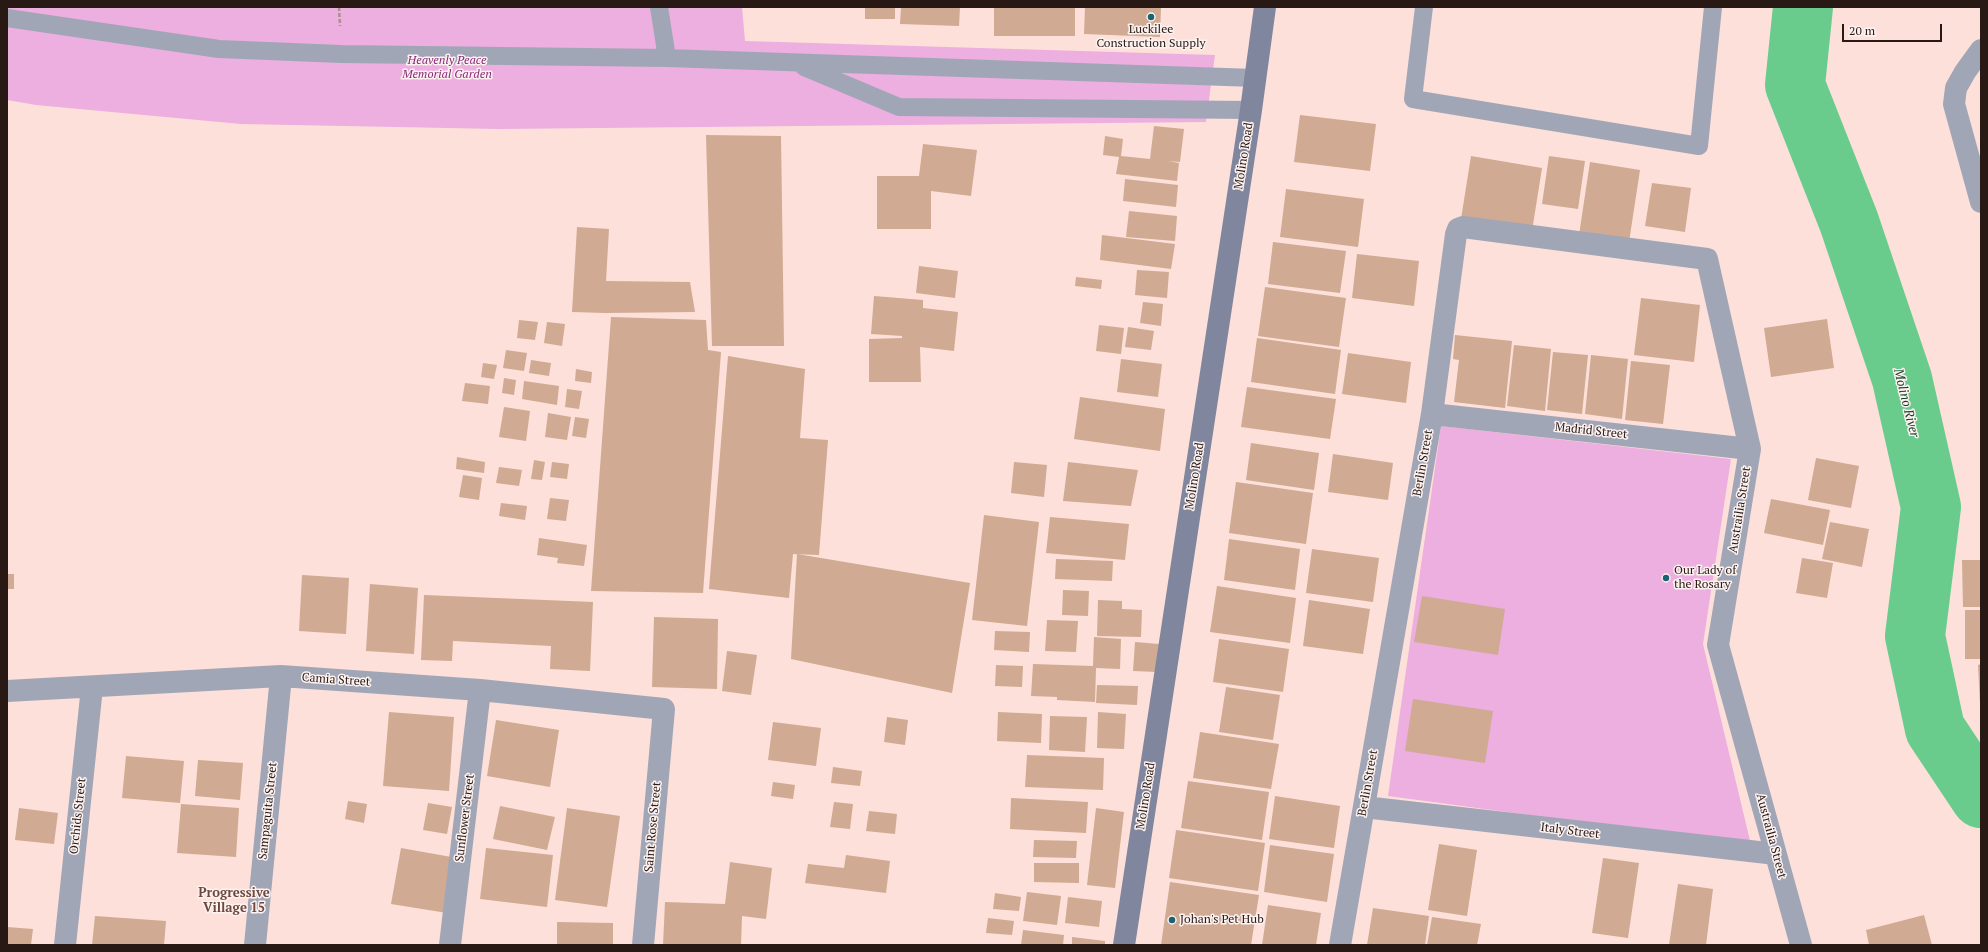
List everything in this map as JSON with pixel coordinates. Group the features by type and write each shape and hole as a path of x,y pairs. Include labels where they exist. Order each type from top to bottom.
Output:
{"main road":[{"name":"Molino Road","path":"1124,945 1252,110 1265,7"}],"street":[{"path":"1981,50 1965,72 1956,88 1954,104 1981,202"},
{"name":"Berlin Street","path":"1340,945 1432,414 1458,229 1463,228 1707,258"},
{"name":"Austrailia Street","path":"1707,258 1750,449 1718,645 1800,945"},
{"name":"Madrid Street","path":"1432,414 1750,449"},
{"name":"Camia Street","path":"7,691 282,676 480,690 664,709"},
{"name":"Sampaguita Street","path":"255,945 282,676"},
{"name":"Orchids Street","path":"65,945 92,687"},
{"name":"Sunflower Street","path":"450,945 480,690"},
{"name":"Saint Rose Street","path":"643,945 664,709"},
{"name":"Italy Street","path":"1364,807 1776,854"}],"lane":[{"path":"659,7 667,58"},
{"path":"1424,7 1413,99 1699,146 1713,7"},
{"path":"7,18 219,49 342,54 667,58 1255,78"},
{"path":"794,63 899,107 1252,110"}],"green space":[{"name":"Heavenly Peace Memorial Garden","path":"7,7 742,7 745,41 1215,55 1206,122 499,129 241,124 36,105 7,100"},
{"path":"1441,426 1731,459 1703,644 1751,845 1388,796"}],"building":[{"path":"865,7 895,7 895,19 865,19"},
{"path":"901,7 960,7 959,26 900,24"},
{"path":"994,7 1075,7 1075,36 994,36"},
{"path":"1085,7 1161,7 1160,37 1084,34"},
{"path":"1300,115 1376,124 1370,171 1294,162"},
{"path":"1154,126 1184,129 1180,162 1168,161 1179,163 1177,181 1116,174 1119,157 1103,155 1105,136 1123,139 1121,156 1150,159"},
{"path":"706,135 781,136 784,346 712,346"},
{"path":"923,144 977,150 971,196 931,191 931,229 877,229 877,176 919,176"},
{"path":"1471,156 1542,168 1532,231 1461,219"},
{"path":"1549,156 1585,161 1578,209 1542,204"},
{"path":"1590,162 1640,170 1629,242 1579,235"},
{"path":"1125,179 1178,185 1176,207 1123,201"},
{"path":"1652,183 1691,188 1685,232 1645,226"},
{"path":"1286,189 1364,199 1358,247 1280,237"},
{"path":"1129,211 1177,216 1175,241 1126,237"},
{"path":"577,227 609,229 606,281 690,282 695,312 572,312"},
{"path":"1102,235 1175,244 1171,269 1100,260"},
{"path":"1273,242 1346,251 1340,293 1268,284"},
{"path":"1357,254 1419,261 1414,306 1352,298"},
{"path":"919,266 958,271 955,298 916,293"},
{"path":"1137,270 1169,272 1167,298 1135,295"},
{"path":"1076,277 1102,280 1101,289 1075,286"},
{"path":"1265,287 1346,298 1339,347 1258,336"},
{"path":"874,296 923,300 923,308 958,312 954,351 920,347 921,382 869,382 869,339 902,338 902,336 871,334"},
{"path":"1641,298 1700,305 1694,362 1634,355"},
{"path":"1143,302 1163,304 1161,326 1140,323"},
{"path":"611,317 706,320 708,350 721,352 703,593 591,591"},
{"path":"1827,319 1834,368 1771,377 1764,328"},
{"path":"519,320 538,322 535,340 517,338"},
{"path":"547,322 565,324 562,346 544,343"},
{"path":"1099,325 1124,328 1121,354 1096,351"},
{"path":"1128,327 1154,331 1151,350 1125,347"},
{"path":"1455,335 1512,341 1505,408 1454,402 1459,360 1453,359"},
{"path":"1257,338 1341,350 1335,394 1251,382"},
{"path":"1514,345 1551,349 1545,411 1507,406"},
{"path":"506,350 527,353 524,371 503,368"},
{"path":"1553,352 1588,355 1582,414 1547,410"},
{"path":"1348,353 1411,362 1406,403 1342,394"},
{"path":"1591,355 1628,359 1622,419 1585,414"},
{"path":"728,356 805,369 800,438 828,440 819,555 793,554 789,598 709,589"},
{"path":"1121,359 1162,364 1158,397 1117,392"},
{"path":"531,360 551,363 549,376 529,373"},
{"path":"1631,361 1670,365 1663,424 1625,420"},
{"path":"483,363 497,365 494,379 481,377"},
{"path":"576,369 592,372 591,383 575,381"},
{"path":"504,378 516,380 514,395 502,393"},
{"path":"524,381 559,386 557,405 522,399"},
{"path":"465,383 490,386 488,404 462,401"},
{"path":"1247,387 1336,399 1330,439 1241,427"},
{"path":"567,389 582,391 579,409 565,407"},
{"path":"1080,397 1165,409 1160,451 1074,439"},
{"path":"504,407 530,411 526,441 499,437"},
{"path":"548,413 571,417 567,440 545,437"},
{"path":"575,417 589,419 586,438 572,436"},
{"path":"1251,443 1319,453 1314,490 1246,480"},
{"path":"1333,454 1393,463 1388,500 1328,492"},
{"path":"457,457 485,462 484,473 456,469"},
{"path":"1816,458 1859,466 1851,508 1808,500"},
{"path":"534,460 545,462 542,480 531,479"},
{"path":"552,462 569,464 567,479 550,477"},
{"path":"1014,462 1047,465 1044,497 1011,493"},
{"path":"1068,462 1138,470 1131,506 1063,501"},
{"path":"499,467 522,470 519,486 496,483"},
{"path":"463,475 482,478 479,500 459,497"},
{"path":"1236,482 1313,493 1306,544 1229,533"},
{"path":"550,498 569,500 566,521 547,519"},
{"path":"1771,499 1830,510 1823,545 1764,533"},
{"path":"501,503 527,506 525,520 499,516"},
{"path":"984,515 1039,522 1027,626 972,620"},
{"path":"1050,517 1129,524 1125,560 1046,553"},
{"path":"1830,522 1869,529 1862,567 1822,559"},
{"path":"539,538 587,545 584,566 557,563 558,558 537,555"},
{"path":"1229,539 1300,549 1295,590 1224,580"},
{"path":"1312,549 1379,558 1373,602 1306,593"},
{"path":"797,554 970,583 952,693 791,659"},
{"path":"1802,558 1833,563 1827,598 1796,593"},
{"path":"1056,559 1113,561 1112,581 1055,579"},
{"path":"1962,560 1981,560 1981,607 1963,607"},
{"path":"7,574 14,574 14,589 7,589"},
{"path":"302,575 349,578 346,634 299,631"},
{"path":"370,584 418,588 414,654 366,651"},
{"path":"1217,586 1296,598 1290,643 1210,632"},
{"path":"1063,590 1089,591 1088,616 1062,615"},
{"path":"424,595 593,602 590,671 550,669 551,646 453,641 452,661 421,660"},
{"path":"1422,596 1505,609 1498,655 1414,642"},
{"path":"1098,600 1122,601 1122,609 1142,610 1141,637 1097,636"},
{"path":"1309,600 1370,609 1363,654 1303,646"},
{"path":"1965,610 1981,610 1981,659 1965,659"},
{"path":"654,617 718,619 717,689 652,687"},
{"path":"1047,620 1078,621 1076,652 1045,651"},
{"path":"995,631 1030,632 1029,652 994,650"},
{"path":"1094,637 1121,639 1120,669 1096,668 1095,702 1057,700 1057,697 1031,696 1033,664 1093,666"},
{"path":"1219,639 1289,649 1283,692 1213,682"},
{"path":"1135,642 1159,644 1157,672 1133,671"},
{"path":"727,651 757,655 751,695 722,691"},
{"path":"1981,664 1981,704 1980,704 1978,665"},
{"path":"996,665 1023,666 1022,687 995,686"},
{"path":"1097,685 1138,686 1137,705 1096,703"},
{"path":"1226,687 1280,695 1273,740 1219,732"},
{"path":"1413,699 1493,711 1485,763 1405,751"},
{"path":"389,712 454,717 449,791 383,786"},
{"path":"998,712 1042,714 1041,743 997,741"},
{"path":"1098,712 1126,714 1124,749 1097,748"},
{"path":"1050,716 1087,717 1085,752 1049,750"},
{"path":"887,717 908,720 905,745 884,742"},
{"path":"496,720 559,730 550,787 487,776"},
{"path":"773,722 821,728 816,766 768,760"},
{"path":"1200,732 1279,744 1271,789 1193,778"},
{"path":"1027,755 1104,758 1103,790 1025,787"},
{"path":"126,756 184,761 180,803 122,798"},
{"path":"198,760 243,763 240,800 195,796"},
{"path":"833,767 862,771 860,786 831,783"},
{"path":"1188,781 1269,792 1262,840 1181,828"},
{"path":"773,782 795,785 793,799 771,796"},
{"path":"1275,796 1340,806 1334,848 1269,839"},
{"path":"1011,798 1088,802 1086,833 1010,829"},
{"path":"348,801 367,804 364,823 345,819"},
{"path":"834,802 853,804 850,829 830,827"},
{"path":"428,803 452,807 447,834 423,830"},
{"path":"181,804 239,808 236,857 177,853"},
{"path":"500,806 555,817 547,850 493,839"},
{"path":"19,808 58,813 54,844 15,840"},
{"path":"567,808 620,816 607,907 555,900"},
{"path":"1096,808 1124,812 1115,888 1087,885"},
{"path":"869,811 897,814 895,834 866,831"},
{"path":"1176,830 1265,843 1258,891 1169,878"},
{"path":"1034,840 1077,841 1076,858 1033,857"},
{"path":"1439,844 1477,850 1467,916 1428,910"},
{"path":"1270,845 1334,854 1327,902 1264,892"},
{"path":"401,848 457,858 447,913 391,904"},
{"path":"486,848 553,855 547,907 480,899"},
{"path":"846,855 890,861 886,893 805,883 808,864 844,868"},
{"path":"1603,858 1639,863 1628,938 1592,933"},
{"path":"730,862 772,868 766,919 742,916 741,945 663,945 665,902 725,904"},
{"path":"1034,863 1079,863 1079,883 1034,882"},
{"path":"1170,882 1259,895 1251,945 1161,945"},
{"path":"1678,884 1713,889 1706,945 1669,945"},
{"path":"1027,892 1061,896 1057,925 1023,921"},
{"path":"995,893 1021,897 1019,911 993,909"},
{"path":"1068,897 1102,901 1099,927 1065,923"},
{"path":"1268,905 1321,913 1316,945 1262,945"},
{"path":"1373,908 1429,916 1425,945 1367,945"},
{"path":"1924,915 1932,945 1869,945 1866,930"},
{"path":"95,916 166,921 164,945 92,945"},
{"path":"1432,917 1481,924 1477,945 1427,945"},
{"path":"988,918 1014,921 1012,935 986,933"},
{"path":"557,922 613,923 613,945 557,945"},
{"path":"7,927 33,929 31,945 7,945"},
{"path":"1023,930 1064,935 1063,945 1021,945"},
{"path":"1072,937 1105,941 1105,945 1072,945"}],"waterway":[{"name":"Molino River","path":"1803,7 1795,85 1849,222 1902,379 1931,507 1915,636 1935,729 1981,798"}],"place":[{"name":"Luckilee Construction Supply","path":"1151,17"},
{"name":"Our Lady of the Rosary","path":"1666,578"},
{"name":"Johan's Pet Hub","path":"1172,920"}],"district":[{"name":"Progressive Village 15","path":"234,900"}]}
